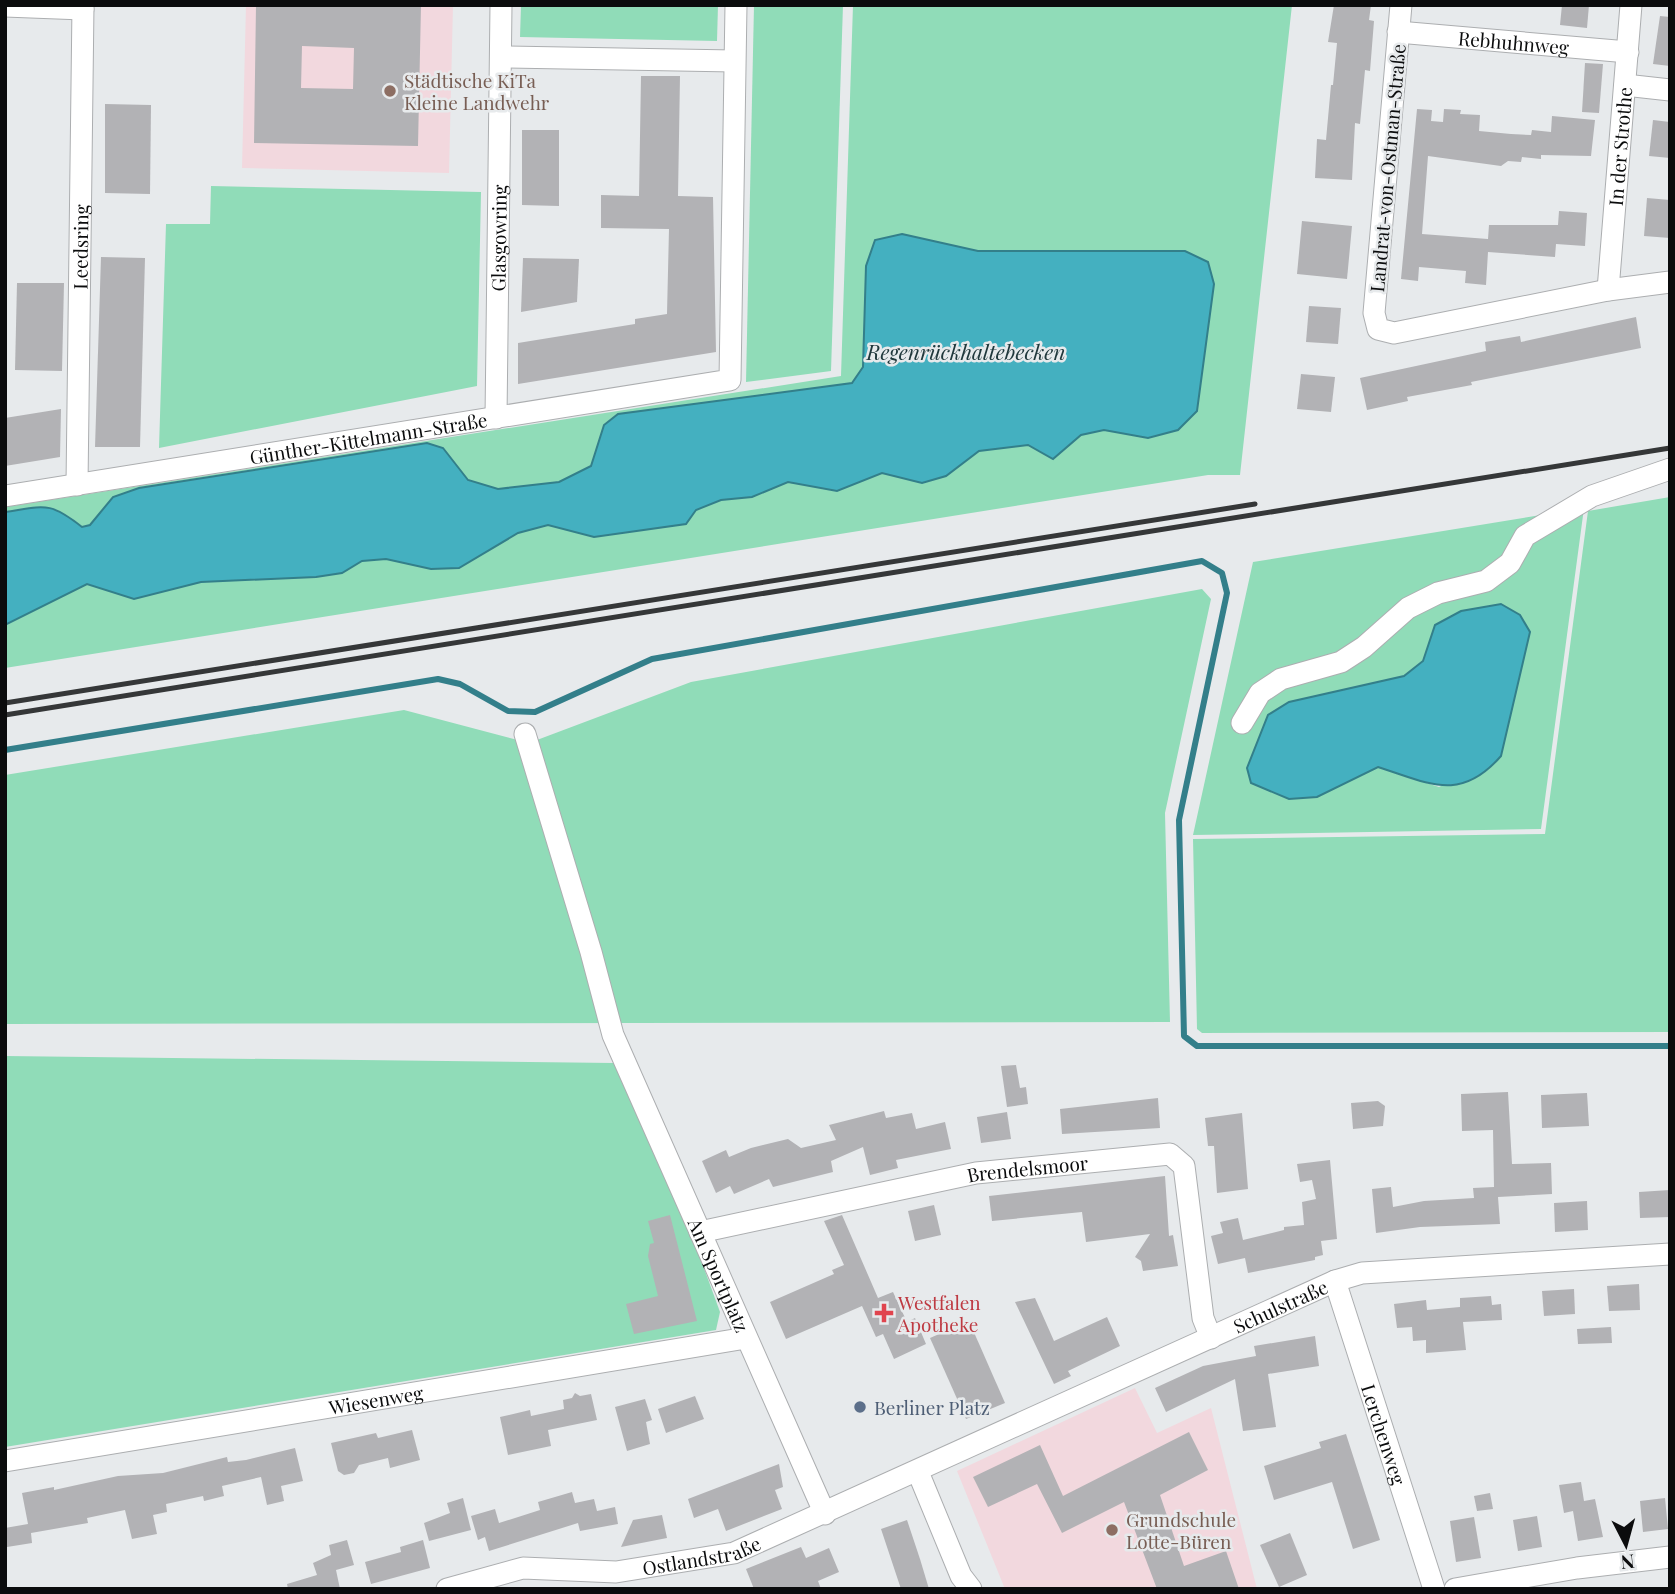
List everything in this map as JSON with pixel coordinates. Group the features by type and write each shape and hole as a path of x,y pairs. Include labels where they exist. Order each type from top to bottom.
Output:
{"street":[{"name":"Glasgowring","path":"496,418 501,5"},
{"path":"501,57 734,61 736,5"},
{"name":"Landrat-von-Ostman-Straße","path":"1401,5 1374,313 1378,329 1394,333 1608,290"},
{"name":"In der Strothe","path":"1608,290 1631,5"},
{"name":"Leedsring","path":"5,6 83,7 77,485"},
{"name":"Rebhuhnweg","path":"1398,32 1628,52"},
{"name":"Günther-Kittelmann-Straße","path":"5,496 730,380 734,61"},
{"path":"1625,85 1670,90"},
{"path":"1608,290 1670,282"},
{"path":"1242,723 1260,693 1281,678 1341,662 1364,647 1408,608 1438,593 1486,580 1510,563 1525,536 1592,496 1670,469"},
{"name":"Am Sportplatz","path":"525,734 591,951 613,1035 825,1514"},
{"name":"Brendelsmoor","path":"700,1232 976,1173 1170,1154 1184,1166 1203,1318 1211,1338"},
{"name":"Schulstraße","path":"918,1472 1335,1281 1362,1273 1670,1254"},
{"name":"Lerchenweg","path":"1335,1281 1434,1589"},
{"name":"Wiesenweg","path":"5,1461 746,1338"},
{"path":"825,1514 918,1472 961,1576 971,1589"},
{"name":"Ostlandstraße","path":"446,1589 491,1583 523,1568 616,1572 734,1553 825,1514"},
{"path":"1455,1589 1577,1568 1670,1557"}],"shaded area":[{"path":"246,5 453,5 449,173 242,168"},
{"name":"Grundschule Lotte-Büren","path":"1135,1388 1157,1433 1211,1408 1257,1589 1005,1589 957,1471"}],"green space":[{"path":"521,5 718,5 717,41 520,37"},
{"path":"754,5 843,5 831,371 746,382"},
{"path":"853,5 1292,5 1240,475 1208,475 5,668 5,507 841,376"},
{"path":"211,186 481,192 477,386 159,448 166,224 210,224"},
{"path":"1670,497 1670,1032 1202,1033 1197,1029 1193,839 1545,834 1588,511"},
{"path":"1584,508 1541,829 1193,835 1253,562","holes":["1520,615 1530,632 1501,756 1439,787 1378,767 1268,715 1289,702 1404,676 1423,661 1435,625"]},
{"path":"1202,589 1211,599 1165,813 1170,1022 5,1024 5,775 404,710 529,743 691,682"},
{"path":"5,1056 614,1063 693,1238 720,1312 716,1330 5,1447"}],"water":[{"name":"Regenrückhaltebecken","path":"902,234 978,251 1185,251 1208,262 1214,284 1197,411 1178,430 1148,438 1104,430 1081,435 1053,459 1028,445 979,451 946,476 922,483 882,473 837,491 788,482 752,497 721,500 696,510 686,524 594,537 548,525 518,533 459,568 431,569 386,559 362,561 342,573 316,577 201,582 134,599 87,584 5,625 5,512 38,507 54,509 82,527 90,525 113,497 139,488 427,443 443,448 468,480 498,489 559,482 591,466 604,425 618,414 852,383 863,367 866,266 875,240"},
{"path":"1501,604 1520,615 1530,632 1501,756 1486,771 1472,780 1443,785 1413,779 1378,767 1317,797 1289,799 1251,783 1247,768 1268,715 1289,702 1404,676 1423,661 1435,625 1461,611"}],"building":[{"path":"256,5 421,5 418,146 254,143","holes":["302,46 354,48 353,89 301,88"]},
{"path":"1334,5 1371,5 1369,20 1374,21 1370,71 1365,70 1360,124 1355,123 1352,180 1315,178 1317,139 1326,140 1333,85 1337,43 1328,42"},
{"path":"1562,5 1589,5 1587,28 1560,25"},
{"path":"1660,16 1670,17 1670,66 1653,64"},
{"path":"1585,63 1603,64 1599,113 1582,112"},
{"path":"641,76 680,76 678,196 713,197 716,352 518,384 518,343 635,324 635,319 667,314 669,229 601,228 601,195 639,196"},
{"path":"105,104 151,105 150,194 105,193"},
{"path":"1417,109 1432,110 1431,121 1443,122 1444,109 1461,110 1460,114 1480,115 1479,131 1511,134 1531,135 1532,130 1551,132 1552,116 1595,120 1591,156 1541,155 1541,159 1522,157 1521,162 1508,161 1501,166 1428,156 1422,234 1488,239 1489,225 1558,225 1559,211 1587,213 1585,246 1556,244 1555,257 1488,252 1486,285 1465,283 1466,271 1419,267 1418,281 1401,279"},
{"path":"1653,120 1670,122 1670,158 1649,156"},
{"path":"522,130 559,130 559,206 522,205"},
{"path":"1647,198 1670,200 1670,238 1644,236"},
{"path":"1302,221 1352,226 1347,279 1297,274"},
{"path":"101,257 145,258 140,447 95,447"},
{"path":"523,258 579,259 577,302 521,312"},
{"path":"17,283 64,283 62,371 15,370"},
{"path":"1309,306 1341,308 1338,344 1306,342"},
{"path":"1636,317 1641,348 1471,382 1472,385 1407,397 1408,401 1367,410 1360,378 1486,351 1485,342 1520,336 1521,342"},
{"path":"1301,374 1335,377 1331,412 1297,409"},
{"path":"61,409 60,457 5,466 5,418"},
{"path":"1016,1065 1020,1088 1026,1087 1028,1104 1007,1107 1001,1066"},
{"path":"1508,1092 1512,1164 1551,1163 1552,1194 1498,1197 1500,1224 1420,1227 1376,1233 1372,1189 1391,1187 1393,1207 1424,1201 1474,1198 1473,1188 1494,1187 1493,1130 1462,1131 1461,1094"},
{"path":"1587,1093 1589,1126 1542,1128 1541,1095"},
{"path":"1158,1098 1160,1128 1062,1134 1060,1109"},
{"path":"1378,1101 1385,1106 1383,1126 1353,1129 1351,1103"},
{"path":"884,1111 886,1118 912,1113 916,1129 945,1122 951,1149 896,1160 898,1168 870,1175 863,1147 831,1161 833,1172 773,1187 769,1179 734,1194 730,1186 716,1193 702,1161 726,1150 729,1157 751,1148 788,1139 801,1148 836,1140 829,1125"},
{"path":"1007,1112 1011,1139 981,1143 977,1117"},
{"path":"1242,1113 1248,1189 1217,1193 1214,1146 1208,1146 1205,1118"},
{"path":"1330,1160 1337,1239 1321,1241 1323,1255 1315,1257 1315,1260 1248,1273 1245,1258 1218,1264 1211,1236 1223,1233 1220,1222 1238,1218 1243,1240 1284,1230 1284,1227 1304,1225 1302,1202 1316,1199 1312,1180 1300,1182 1297,1164"},
{"path":"1165,1176 1169,1236 1173,1235 1178,1266 1143,1271 1141,1261 1135,1257 1150,1234 1086,1242 1082,1212 992,1221 989,1196"},
{"path":"1670,1190 1670,1217 1640,1218 1639,1192"},
{"path":"1587,1201 1588,1230 1555,1232 1554,1203"},
{"path":"934,1205 941,1235 915,1241 908,1211"},
{"path":"670,1215 697,1321 634,1334 626,1304 658,1296 648,1256 650,1244 654,1243 648,1221"},
{"path":"842,1215 878,1298 893,1292 907,1322 915,1318 926,1344 894,1359 883,1334 876,1337 862,1306 786,1339 770,1302 834,1274 832,1270 844,1265 824,1221"},
{"path":"1639,1284 1640,1310 1609,1311 1607,1286"},
{"path":"1574,1289 1575,1314 1544,1316 1542,1291"},
{"path":"1491,1296 1492,1305 1501,1304 1502,1320 1463,1322 1466,1350 1426,1353 1426,1340 1413,1341 1412,1327 1397,1328 1394,1304 1426,1300 1427,1310 1460,1307 1460,1298"},
{"path":"1035,1298 1054,1341 1107,1317 1120,1346 1068,1371 1071,1376 1054,1384 1015,1302"},
{"path":"969,1321 1005,1403 966,1419 930,1338"},
{"path":"1611,1327 1612,1343 1578,1344 1577,1329"},
{"path":"1315,1336 1319,1366 1268,1374 1276,1427 1243,1431 1235,1379 1166,1412 1155,1388 1203,1366 1256,1356 1254,1346"},
{"path":"575,1393 580,1396 591,1394 597,1420 548,1430 551,1446 508,1455 500,1417 530,1410 531,1416 564,1409 563,1400 572,1398"},
{"path":"695,1396 704,1419 666,1433 658,1409"},
{"path":"645,1399 652,1420 646,1422 650,1444 627,1451 615,1407"},
{"path":"412,1430 420,1460 390,1468 388,1458 359,1465 354,1473 344,1475 338,1471 331,1443 376,1433 378,1438"},
{"path":"1189,1432 1208,1470 1160,1495 1184,1566 1226,1551 1239,1589 1157,1589 1124,1502 1062,1533 1037,1484 988,1507 973,1477 1040,1445 1063,1496"},
{"path":"1346,1434 1380,1540 1353,1549 1332,1482 1274,1500 1264,1466 1321,1448 1319,1442"},
{"path":"295,1448 303,1481 281,1486 284,1501 267,1505 261,1477 222,1486 224,1496 204,1501 203,1496 166,1504 167,1512 153,1515 157,1534 132,1539 125,1510 87,1518 88,1523 31,1533 32,1543 7,1547 5,1528 28,1524 22,1493 54,1487 54,1490 118,1476 163,1473 227,1457 228,1462 246,1460"},
{"path":"779,1464 783,1487 775,1490 782,1509 726,1531 718,1509 694,1518 688,1499"},
{"path":"1581,1482 1584,1501 1595,1499 1603,1537 1578,1541 1573,1511 1564,1513 1559,1485"},
{"path":"572,1492 575,1503 594,1499 597,1511 615,1507 618,1524 580,1531 578,1523 489,1551 485,1537 478,1540 471,1516 495,1509 499,1523 540,1510 538,1502"},
{"path":"1490,1493 1493,1509 1477,1511 1474,1496"},
{"path":"463,1498 471,1530 429,1541 424,1523 450,1513 447,1503"},
{"path":"1665,1498 1668,1529 1643,1532 1640,1501"},
{"path":"662,1515 667,1538 621,1547 633,1520"},
{"path":"1537,1516 1542,1547 1518,1551 1513,1520"},
{"path":"1474,1517 1481,1558 1456,1562 1450,1521"},
{"path":"907,1520 929,1589 901,1589 881,1529"},
{"path":"1290,1533 1307,1575 1279,1587 1260,1545"},
{"path":"347,1540 354,1565 336,1570 340,1589 288,1589 287,1584 317,1575 313,1563 331,1555 329,1545"},
{"path":"423,1540 430,1568 371,1584 365,1562 401,1552 400,1547"},
{"path":"801,1547 806,1558 829,1548 839,1572 818,1581 821,1589 754,1589 746,1569"}],"waterway":[{"path":"5,750 438,679 460,684 508,711 535,712 652,659 1202,561 1222,573 1227,593 1179,820 1184,1036 1197,1046 1670,1046"}],"railway":[{"path":"5,715 1670,448"},
{"path":"5,703 1255,504"}],"place":[{"name":"Städtische KiTa Kleine Landwehr","path":"390,91"},
{"name":"Westfalen Apotheke","path":"884,1313"},
{"name":"Berliner Platz","path":"860,1407"},
{"name":"Grundschule Lotte-Büren","path":"1112,1530"}]}
